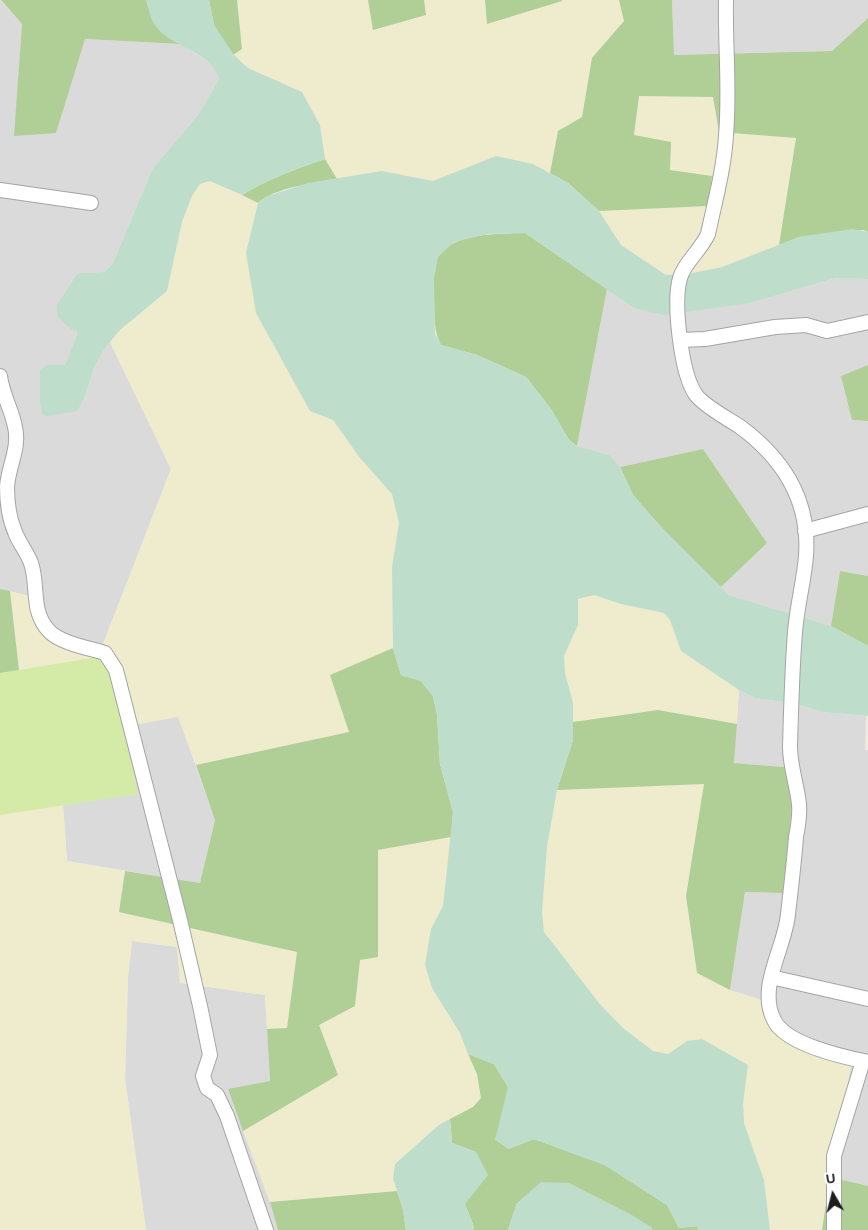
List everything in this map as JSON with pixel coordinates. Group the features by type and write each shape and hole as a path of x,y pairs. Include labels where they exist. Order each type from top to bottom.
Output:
{"street":[{"path":"726,0 728,99 724,153 708,234 680,275 677,293 680,340 688,380 697,397 753,436 775,459 793,485 801,502 806,554 795,630 790,750 800,806 788,920 771,977 768,1005 775,1023 792,1038 823,1051 866,1061 834,1156 834,1230"},
{"path":"0,190 91,203"},
{"path":"680,340 806,325 827,331 868,322"},
{"path":"0,376 16,428 16,441 7,485 8,505 15,532 31,563 36,604 42,623 49,632 57,638 105,653 116,670 200,1006 210,1054 203,1076 207,1088 216,1096 227,1116 266,1230"},
{"path":"805,531 868,514"},
{"path":"771,977 868,999"}],"shaded area":[{"path":"0,0 22,24 15,135 56,132 84,39 180,44 205,59 216,69 219,79 198,115 153,168 113,263 104,272 78,273 77,335 65,365 47,365 84,399 94,368 110,342 171,469 98,657 49,635 33,597 0,589"},
{"path":"237,0 368,0 373,30 426,15 424,0 485,0 487,24 562,0 619,0 624,21 592,58 582,117 558,131 550,173 533,164 496,156 433,181 382,171 337,179 325,159 320,125 302,92 248,68 234,55 242,48"},
{"path":"672,0 868,0 868,18 832,51 674,55"},
{"path":"639,96 713,97 719,132 796,137 779,245 722,267 688,274 666,275 621,245 599,211 708,206 634,135"},
{"path":"210,181 258,203 246,253 310,411 333,420 360,458 392,494 399,523 392,567 393,648 331,675 349,732 196,765 178,717 124,727 98,657 171,469 110,342 120,330 167,291 182,222 192,196 200,184"},
{"path":"836,278 868,279 868,365 841,376 852,420 868,421 868,576 840,571 831,626 729,595 721,587 767,543 703,449 620,467 610,455 577,446 607,289 634,308 750,303"},
{"path":"10,591 33,597 49,635 98,657 19,670"},
{"path":"594,595 621,604 664,613 670,619 681,651 739,690 737,724 658,710 573,722 573,703 565,673 564,656 578,625 578,599"},
{"path":"739,690 755,698 797,704 822,712 866,716 865,750 868,750 868,1186 830,1177 852,1060 771,1032 730,990 745,892 783,893 796,768 734,763"},
{"path":"178,716 215,820 200,883 67,861 63,805 137,794 124,727"},
{"path":"705,784 686,896 697,973 730,990 769,1002 771,1032 852,1060 822,1230 770,1230 764,1180 744,1123 743,1104 748,1065 687,1041 668,1054 653,1051 623,1028 599,1003 544,932 542,912 547,847 557,790"},
{"path":"63,805 67,861 125,871 120,912 297,952 287,1029 267,1029 265,995 180,983 177,947 132,941 128,977 125,1079 146,1230 0,1230 0,815"},
{"path":"451,837 443,906 431,929 432,988 460,1033 477,1074 481,1098 473,1107 439,1125 393,1178 397,1191 270,1202 243,1131 338,1075 319,1025 355,1006 360,960 378,957 378,850"},
{"path":"132,941 177,947 181,983 265,995 270,1081 228,1090 270,1202 278,1230 146,1230 125,1079 128,977"}],"green space":[{"path":"1,0 146,0 157,27 180,44 85,39 56,133 14,136 22,24"},
{"path":"146,0 209,0 214,25 234,55 248,68 302,92 320,125 325,159 272,179 242,195 210,181 200,184 192,196 182,222 167,291 120,330 105,348 94,368 84,399 77,411 47,416 43,415 40,404 40,370 47,365 65,365 77,335 77,331 72,330 58,317 57,305 78,273 104,272 113,263 153,168 198,115 219,79 207,61 168,38 160,31 152,20"},
{"path":"209,0 237,0 242,49 233,55 214,25"},
{"path":"368,0 424,0 426,15 373,30"},
{"path":"485,0 562,0 562,1 487,24"},
{"path":"619,0 672,0 674,55 832,51 868,18 868,232 863,230 799,237 779,245 796,138 719,132 713,97 639,96 634,135 671,142 670,170 712,176 708,206 599,211 568,183 550,173 558,131 582,117 592,58 624,21"},
{"path":"496,156 533,164 568,183 599,211 621,245 666,275 688,274 722,267 799,237 852,229 868,232 868,279 836,278 750,303 663,315 634,308 525,233 488,234 454,242 438,257 434,279 435,334 441,345 477,355 526,377 551,409 569,440 577,446 610,455 620,467 633,495 660,526 729,595 831,626 868,646 868,716 822,712 797,704 755,698 739,690 681,651 670,620 664,613 621,604 594,595 578,599 578,625 564,656 565,673 573,703 573,740 557,790 547,847 542,912 544,932 599,1003 623,1028 653,1051 668,1054 687,1041 702,1039 748,1065 743,1104 744,1123 764,1180 770,1230 698,1230 697,1226 679,1228 667,1205 605,1165 534,1139 508,1149 495,1140 508,1087 494,1064 468,1054 460,1033 432,988 425,965 431,929 443,906 453,812 440,764 437,714 433,696 421,681 401,675 393,648 392,567 399,523 392,494 360,458 333,420 310,411 256,313 246,253 258,203 265,197 308,183 382,171 433,181"},
{"path":"325,159 337,179 307,184 274,193 258,203 242,195 272,179"},
{"path":"525,233 607,289 577,446 569,440 551,409 526,377 477,355 441,345 437,334 434,272 438,257 454,243 466,239 490,234"},
{"path":"868,365 868,421 852,420 841,376"},
{"path":"703,449 767,543 721,587 660,526 633,495 620,467"},
{"path":"840,571 868,576 868,646 831,626"},
{"path":"0,589 10,591 19,670 0,673"},
{"path":"393,648 401,675 421,681 433,696 437,714 440,764 453,812 451,837 378,850 378,957 360,960 355,1006 319,1025 338,1075 243,1131 228,1089 270,1081 267,1029 287,1028 297,952 119,912 125,871 200,883 215,820 196,765 349,732 330,675"},
{"path":"98,657 113,667 138,794 0,815 0,673"},
{"path":"658,710 737,724 734,763 796,768 783,893 745,892 730,990 697,973 686,896 704,784 557,790 573,740 573,722"},
{"path":"468,1054 494,1064 508,1087 508,1149 534,1139 605,1165 667,1205 679,1228 697,1226 698,1230 652,1230 651,1227 517,1203 508,1230 473,1230 474,1227 465,1204 476,1152 452,1143 450,1119 473,1107 481,1098 477,1074"},
{"path":"450,1119 452,1143 476,1152 488,1175 465,1204 474,1227 473,1230 406,1230 403,1210 393,1178 395,1164 439,1125"},
{"path":"830,1177 868,1186 868,1230 822,1230"},
{"path":"541,1182 569,1183 630,1214 651,1227 652,1230 508,1230 517,1203"},
{"path":"397,1191 403,1210 406,1230 278,1230 270,1202"}]}
